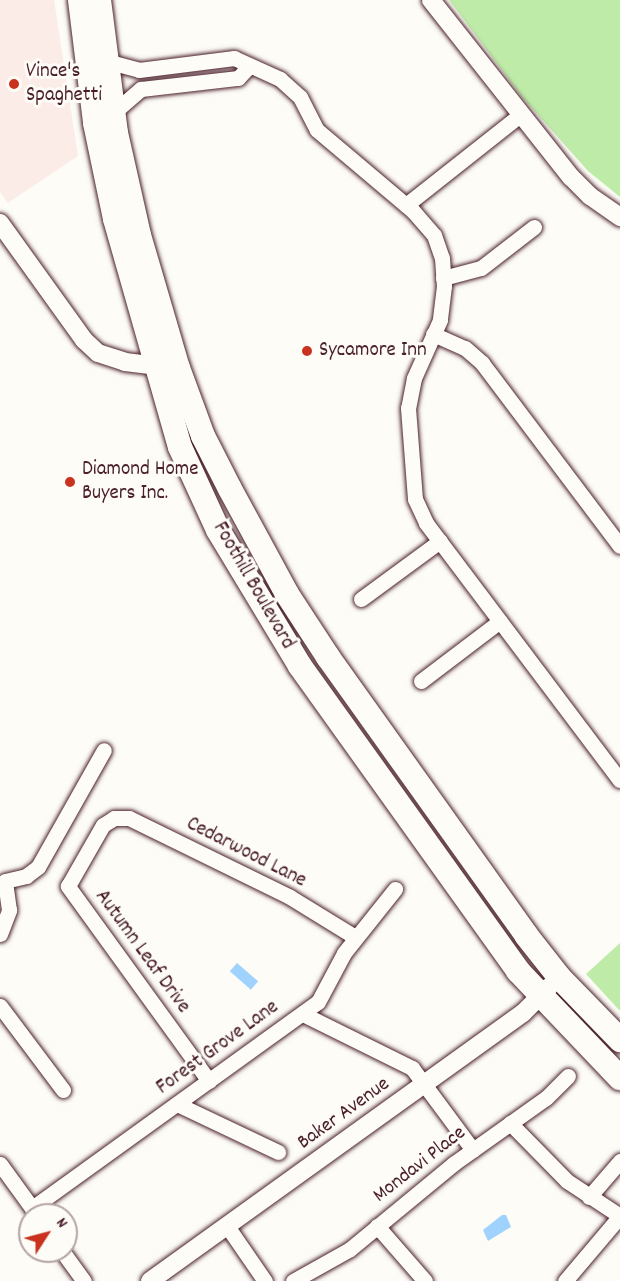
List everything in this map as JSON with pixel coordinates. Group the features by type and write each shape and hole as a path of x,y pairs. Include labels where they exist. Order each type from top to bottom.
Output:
{"main road":[{"name":"Foothill Boulevard","path":"80,0 95,123 115,219 166,367 287,594 328,657 559,977 620,1040"},
{"name":"Foothill Boulevard","path":"99,0 113,112 166,367 180,447 218,530 257,599 306,674 539,996 620,1078"}],"street":[{"path":"431,0 571,177 620,216"},
{"path":"106,61 139,70 234,58 280,79 300,97 316,130 406,205 434,235 443,278 440,320 414,378 408,408 415,499 440,541 620,780"},
{"path":"217,61 219,80"},
{"path":"113,112 141,89 238,78 249,66"},
{"path":"139,70 141,89"},
{"path":"406,205 520,115"},
{"path":"0,222 84,340 98,353 125,362 166,367"},
{"path":"443,278 481,268 534,227"},
{"path":"433,334 465,348 482,363 620,546"},
{"path":"361,599 440,541"},
{"path":"421,681 500,621"},
{"path":"0,934 9,910 5,881 26,876 38,867 104,750"},
{"name":"Cedarwood Lane","path":"114,818 129,818 290,897 355,937"},
{"name":"Autumn Leaf Drive","path":"114,818 103,825 68,886 209,1081"},
{"name":"Forest Grove Lane","path":"46,1203 318,1002 355,937 395,889"},
{"name":"Baker Avenue","path":"150,1281 426,1083 539,996 559,977"},
{"path":"0,1006 63,1090"},
{"path":"303,1014 412,1068 426,1083 473,1149"},
{"name":"Mondavi Place","path":"293,1281 350,1248 473,1149 546,1098 568,1076"},
{"path":"177,1104 278,1152"},
{"path":"510,1123 544,1161 589,1197 620,1216 565,1281"},
{"path":"589,1197 620,1161"},
{"path":"0,1164 28,1203"},
{"path":"227,1226 265,1281"},
{"path":"377,1226 425,1281"},
{"path":"71,1263 84,1281"}],"shaded area":[{"path":"0,0 54,0 78,156 8,203 0,192"}],"green space":[{"path":"449,0 620,0 620,197 588,171 522,97"},
{"path":"620,943 620,1011 586,974"}],"water":[{"path":"237,963 258,981 251,990 230,971"},
{"path":"502,1215 506,1215 511,1227 488,1241 483,1230"}],"place":[{"name":"Vince's Spaghetti","path":"14,84"},
{"name":"Sycamore Inn","path":"307,351"},
{"name":"Diamond Home Buyers Inc.","path":"70,482"}]}
